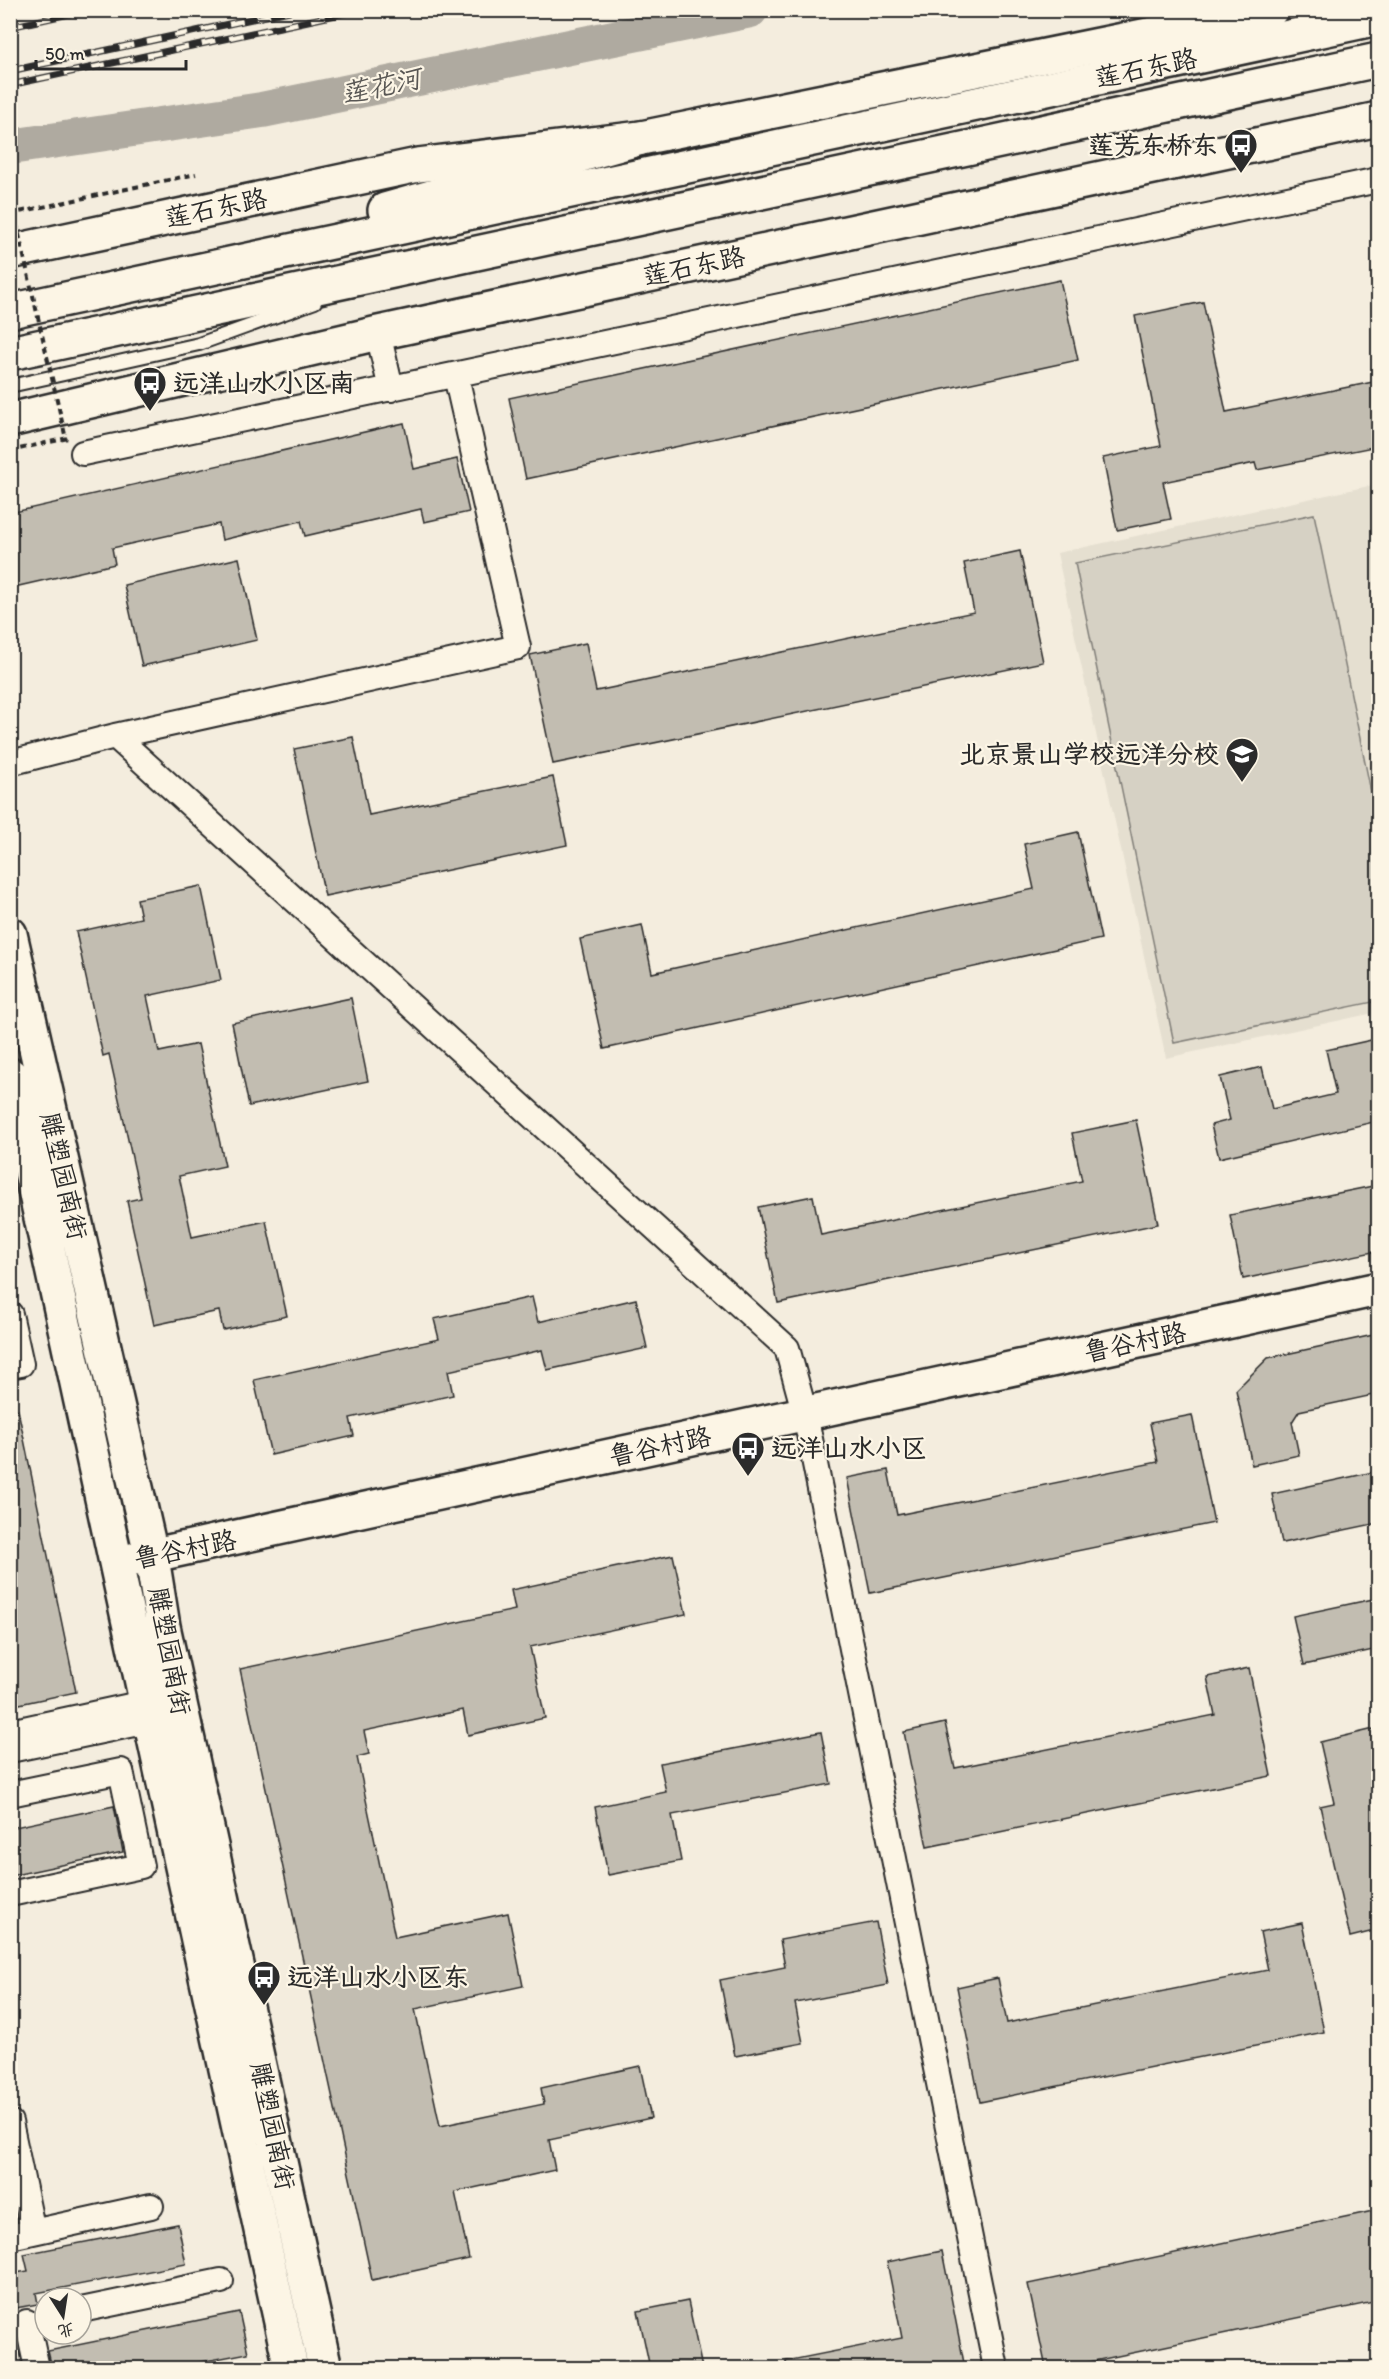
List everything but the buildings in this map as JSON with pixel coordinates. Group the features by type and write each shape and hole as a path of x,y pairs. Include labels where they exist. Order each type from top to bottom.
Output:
{"main road":[{"name":"莲石东路","path":"10,252 418,165 641,138 1271,10"},
{"name":"莲石东路","path":"10,311 1378,18"},
{"name":"莲石东路","path":"10,353 1378,60"},
{"name":"莲石东路","path":"10,420 378,333 1378,119"},
{"path":"85,296 641,138"},
{"name":"雕塑园南街","path":"10,934 152,1558 163,1626 325,2368"},
{"name":"雕塑园南街","path":"10,1075 118,1562 147,1712 291,2368"},
{"name":"鲁谷村路","path":"118,1562 152,1558 1378,1289"}],"street":[{"path":"74,446 391,389 1378,180"},
{"path":"378,333 391,389"},
{"path":"10,762 115,736 518,647 456,375"},
{"path":"115,736 787,1348 805,1414 996,2368"},
{"path":"10,1314 21,1364 10,1366"},
{"path":"10,1732 147,1712"},
{"path":"10,1750 147,1712"},
{"path":"10,1794 121,1771 141,1866 10,1894"},
{"path":"10,2122 22,2234 151,2206"},
{"path":"93,2308 220,2282"},
{"path":"28,2321 37,2368"}],"lane":[{"path":"10,386 199,344 422,265"}],"path":[{"path":"74,446 12,213 196,174"},
{"path":"1364,2368 1378,2365"}],"shaded area":[{"name":"北京景山学校远洋分校","path":"1378,484 1378,1012 1166,1058 1057,553"},
{"name":"北京景山学校远洋分校","path":"1314,514 1378,826 1378,1001 1174,1043 1075,563"}],"waterway":[{"name":"莲花河","path":"10,147 262,110 750,10"}],"railway":[{"path":"10,12 16,10"},
{"path":"10,27 87,10"},
{"path":"10,71 294,10"},
{"path":"10,85 359,10"}],"place":[{"name":"莲芳东桥东","path":"1241,174"},
{"name":"远洋山水小区南","path":"150,412"},
{"name":"北京景山学校远洋分校","path":"1242,783"},
{"name":"远洋山水小区","path":"748,1477"},
{"name":"远洋山水小区东","path":"264,2006"}]}
